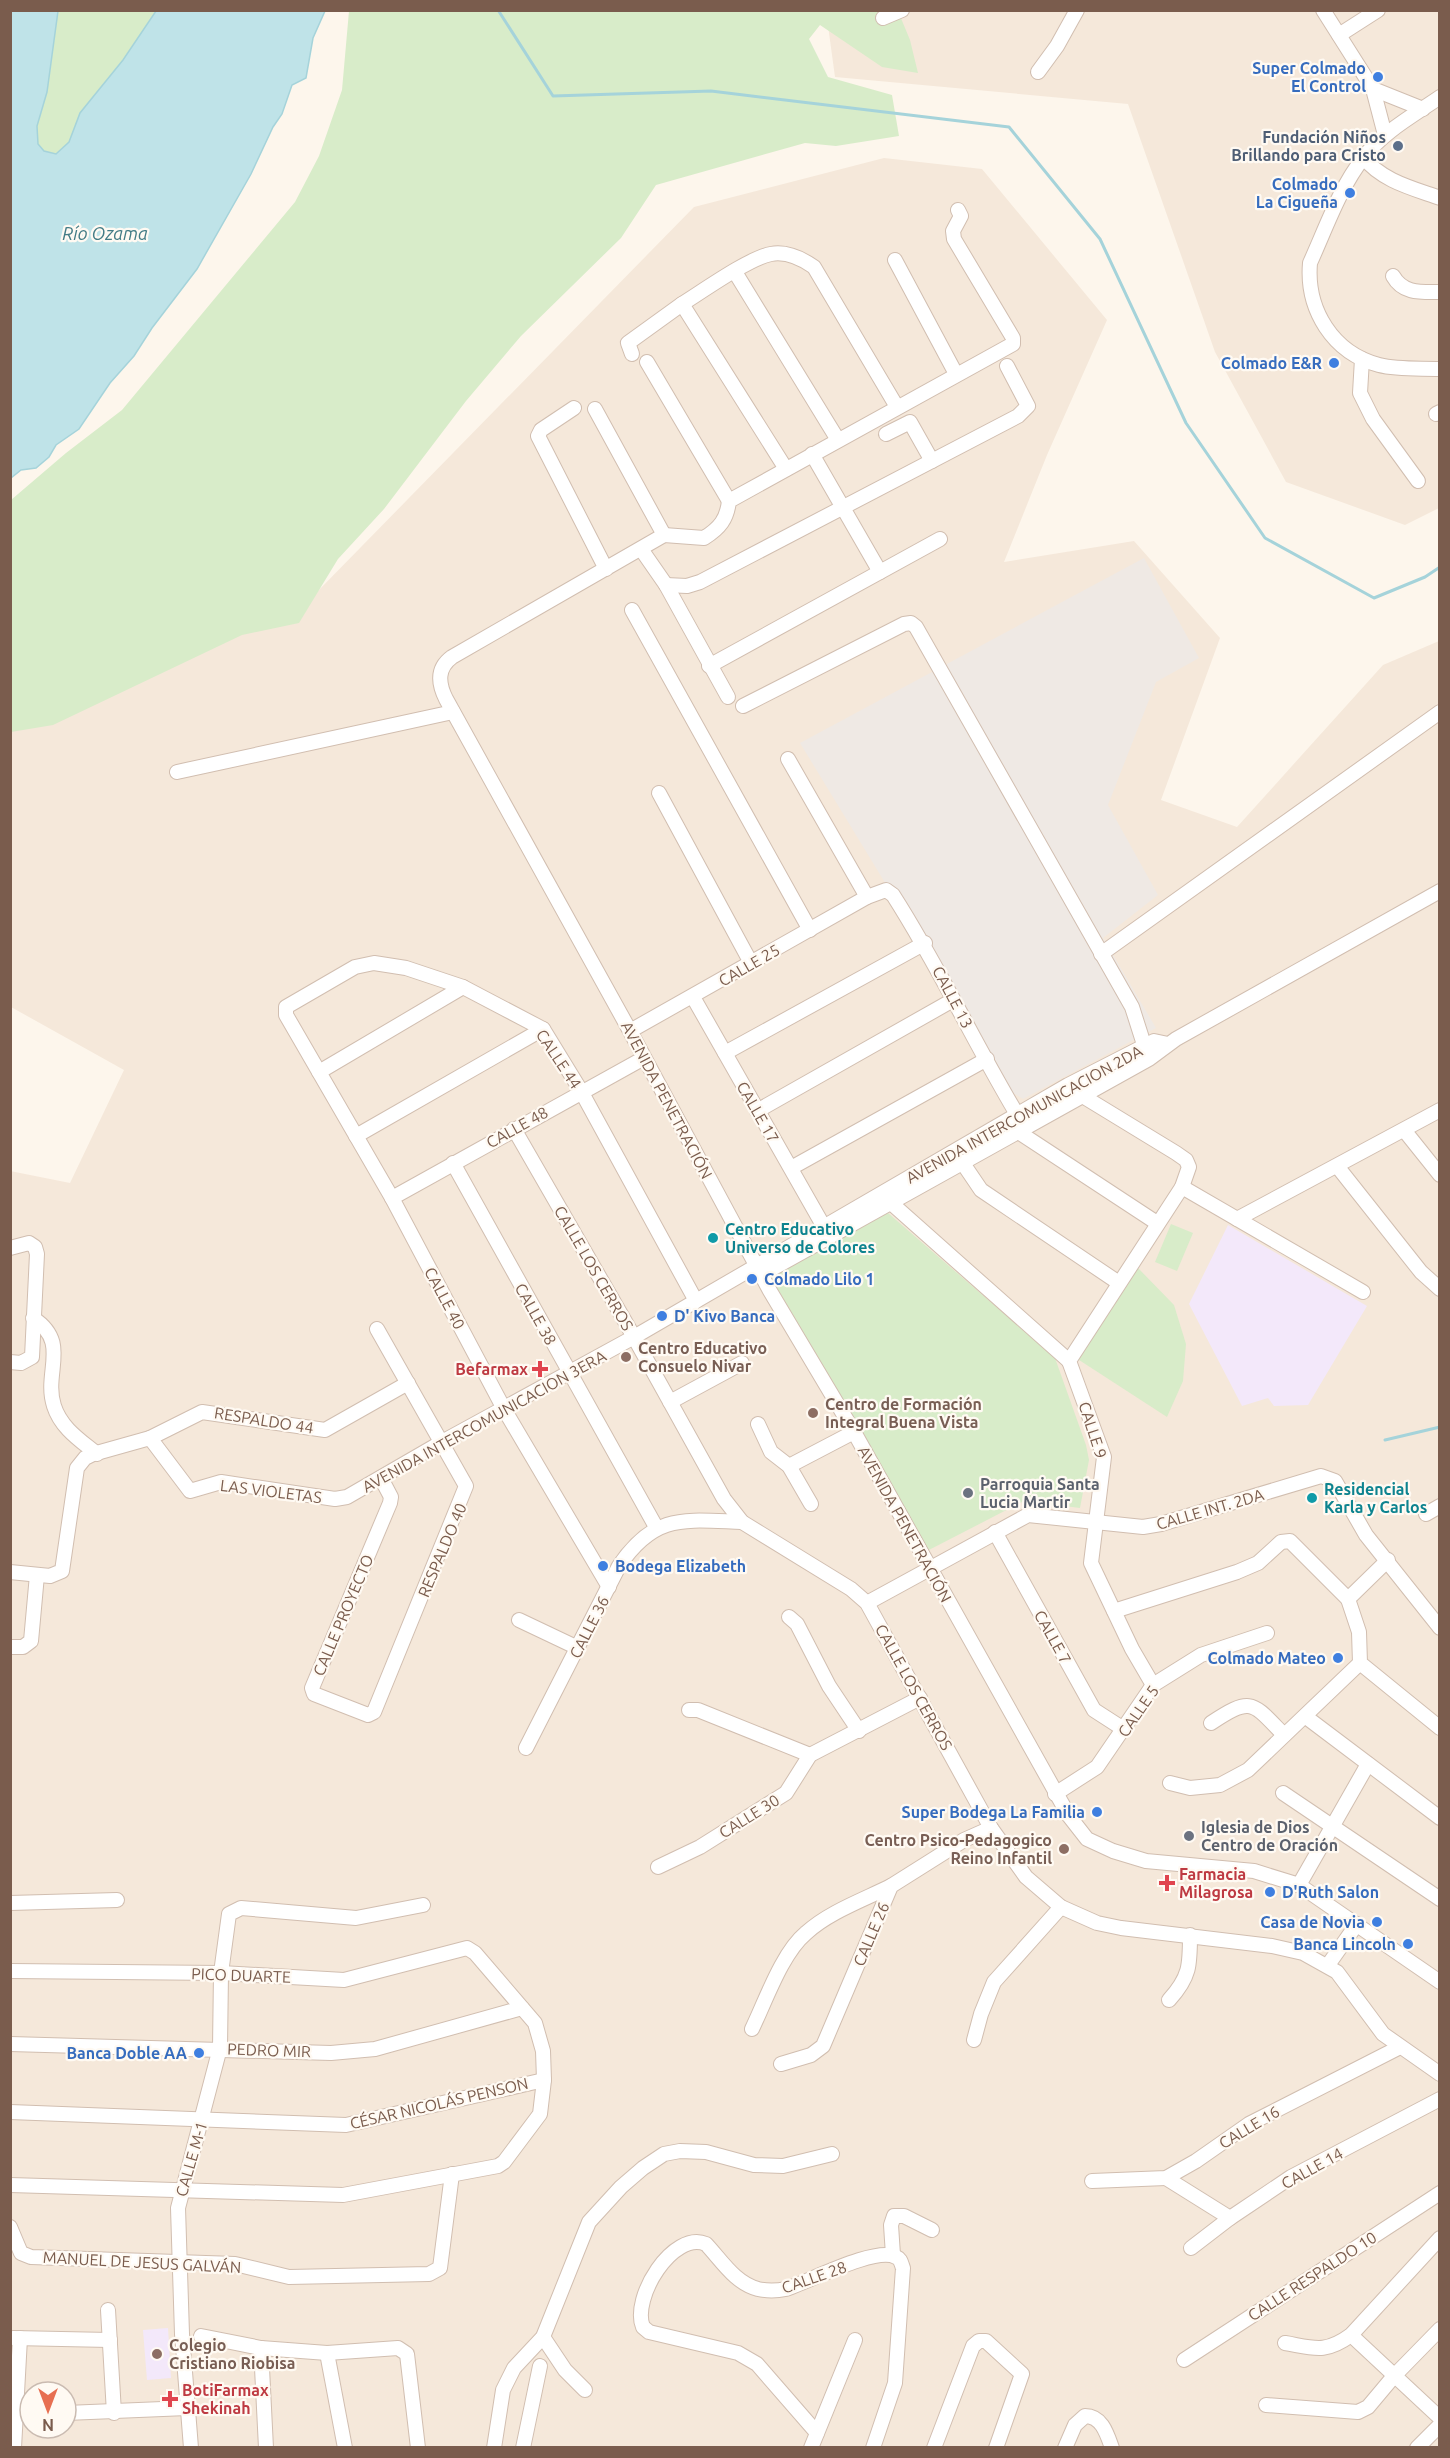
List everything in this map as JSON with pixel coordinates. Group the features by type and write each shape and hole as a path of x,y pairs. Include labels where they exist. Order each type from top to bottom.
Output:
{"street":[{"path":"883,18 902,10"},
{"path":"1038,72 1057,46 1077,10"},
{"path":"1323,10 1373,89 1385,135"},
{"path":"1339,35 1378,10"},
{"path":"1373,89 1423,109"},
{"path":"1440,97 1385,135 1364,157 1343,190 1310,264 1309,274 1315,312 1330,335 1362,359 1397,368 1440,369"},
{"path":"1364,157 1373,169 1402,185 1440,198"},
{"path":"729,501 1013,344 1014,340 954,239 953,231 961,216 958,210"},
{"path":"632,354 628,343 682,304 735,272 773,254 798,256 814,267 897,407"},
{"path":"895,260 956,374"},
{"path":"735,272 838,440"},
{"path":"1394,276 1398,284 1413,292 1440,292"},
{"path":"682,304 786,469"},
{"path":"1362,359 1360,393 1373,419 1418,481"},
{"path":"574,408 541,430 538,436 606,569 664,535 704,538 723,523 729,501 647,362"},
{"path":"666,585 687,586 700,582 1025,411 1028,406 1026,399 1007,366"},
{"path":"595,409 664,535"},
{"path":"886,434 910,422 932,461"},
{"path":"812,454 880,572"},
{"path":"709,666 940,539"},
{"path":"641,549 666,585 709,666 729,697"},
{"name":"AVENIDA PENETRACIÓN","path":"606,569 452,657 446,662 440,675 442,691 630,1031 759,1271 854,1432 1055,1794 1087,1839 1113,1851 1146,1861 1254,1871 1299,1885 1440,1982"},
{"path":"632,610 810,930"},
{"path":"743,706 904,624 911,623 916,627 1132,1007 1145,1016 1154,1049 1440,891"},
{"path":"177,772 453,712"},
{"path":"1101,954 1440,712"},
{"path":"788,759 867,897"},
{"path":"659,793 751,963"},
{"name":"CALLE 13","path":"867,897 886,890 890,891 925,944 1020,1125"},
{"name":"CALLE 25","path":"630,1031 867,897"},
{"path":"725,1053 925,944"},
{"name":"CALLE 44","path":"286,1007 355,967 374,963 406,969 463,987 543,1029 581,1091 696,1301"},
{"path":"319,1072 463,987"},
{"name":"CALLE 17","path":"693,997 824,1227"},
{"path":"757,1111 953,1000"},
{"name":"CALLE 40","path":"286,1007 286,1016 392,1198 504,1409 609,1587"},
{"path":"356,1136 543,1029"},
{"name":"AVENIDA INTERCOMUNICACION 2DA","path":"759,1271 962,1162 1020,1125 1068,1085 1154,1049"},
{"name":"AVENIDA INTERCOMUNICACION 2DA","path":"759,1271 824,1227 1020,1125 1081,1096 1154,1049"},
{"name":"CALLE 48","path":"392,1198 644,1058"},
{"path":"791,1168 987,1059"},
{"path":"890,1202 1069,1361 1182,1187 1189,1167 1186,1160 1081,1096 1068,1085"},
{"path":"1237,1219 1440,1110"},
{"path":"1020,1125 1157,1223"},
{"name":"CALLE LOS CERROS","path":"514,1129 634,1336 724,1499 742,1522 851,1589 867,1604 991,1828 1026,1877 1061,1908 1105,1925 1159,1934 1190,1935 1272,1946 1303,1953 1328,1965 1349,1988 1383,2034 1440,2074"},
{"path":"1404,1130 1440,1175"},
{"path":"962,1162 981,1190 1119,1283"},
{"name":"CALLE 38","path":"453,1163 656,1527"},
{"path":"1337,1167 1421,1272 1440,1289"},
{"path":"1182,1187 1363,1292"},
{"path":"10,1248 29,1244 35,1247 32,1357 21,1363 10,1362"},
{"name":"AVENIDA INTERCOMUNICACION 3ERA","path":"335,1499 347,1497 696,1301 759,1271"},
{"path":"33,1318 49,1330 54,1347 52,1395 54,1407 69,1432 97,1454"},
{"name":"RESPALDO 40","path":"374,1712 465,1493 462,1476 377,1329"},
{"name":"CALLE 9","path":"1069,1361 1104,1457 1098,1521 1091,1563 1132,1649 1153,1685"},
{"path":"670,1402 742,1363"},
{"name":"RESPALDO 44","path":"150,1438 202,1412 325,1430 408,1383"},
{"path":"758,1424 771,1452 789,1466 811,1504"},
{"path":"789,1466 854,1432"},
{"path":"10,1572 57,1575 62,1570 77,1468 85,1458 150,1438"},
{"name":"LAS VIOLETAS","path":"150,1438 190,1491 221,1482 335,1499"},
{"name":"CALLE INT. 2DA","path":"867,1604 1028,1515 1098,1521 1123,1527 1161,1524 1322,1476 1335,1480 1366,1535 1388,1560"},
{"name":"CALLE PROYECTO","path":"374,1712 368,1715 314,1694 312,1688 390,1503 391,1497 381,1478"},
{"path":"1426,1514 1440,1506"},
{"name":"CALLE 36","path":"526,1748 633,1545 656,1527 699,1520 742,1522"},
{"name":"CALLE 7","path":"995,1532 1094,1710 1125,1730"},
{"path":"1114,1611 1237,1572 1258,1563 1281,1542 1290,1541 1348,1599 1359,1632 1360,1663 1248,1770 1220,1785 1190,1788 1170,1783"},
{"path":"1348,1599 1388,1560 1440,1628"},
{"path":"10,1647 23,1647 31,1641 37,1575"},
{"path":"789,1617 797,1624 829,1686 859,1731"},
{"path":"519,1620 578,1648"},
{"name":"CALLE 5","path":"1055,1794 1097,1767 1125,1730 1153,1685 1201,1655 1267,1633"},
{"path":"1360,1663 1440,1728"},
{"path":"689,1710 698,1710 810,1755 920,1698"},
{"path":"1211,1723 1244,1705 1256,1706 1284,1735"},
{"path":"1306,1717 1440,1818"},
{"name":"CALLE 30","path":"658,1866 700,1847 786,1793 810,1755"},
{"path":"1299,1885 1368,1764"},
{"path":"1283,1793 1440,1899"},
{"name":"CALLE 26","path":"782,2064 811,2055 823,2046 891,1886 964,1840 991,1828"},
{"path":"752,2028 790,1952 806,1933 832,1916 891,1886"},
{"path":"10,1903 117,1900"},
{"name":"CALLE M-1","path":"191,2448 179,2264 181,2191 220,2048 221,1974 229,1914 241,1908 356,1918 423,1905"},
{"path":"974,2040 981,2014 994,1982 1061,1908"},
{"path":"1328,1965 1357,1924"},
{"path":"1169,2000 1184,1984 1190,1964 1190,1935"},
{"name":"PICO DUARTE","path":"10,1971 221,1974 344,1980 467,1948 475,1953 522,2008"},
{"path":"10,2185 343,2195 498,2166 504,2162 540,2114 544,2080 543,2051 535,2023 522,2008"},
{"name":"PEDRO MIR","path":"10,2044 220,2048 331,2053 375,2049 522,2008"},
{"name":"CALLE 16","path":"1092,2181 1166,2178 1249,2124 1400,2047"},
{"name":"CÉSAR NICOLÁS PENSON","path":"10,2112 346,2125 544,2080"},
{"name":"CALLE 14","path":"1191,2248 1230,2218 1291,2177 1440,2099"},
{"path":"494,2448 503,2390 514,2368 543,2337 589,2222 621,2187 664,2154 680,2151 717,2154 754,2165 783,2166 832,2154"},
{"name":"MANUEL DE JESUS GALVÁN","path":"10,2227 21,2253 31,2257 179,2264 234,2264 289,2277 429,2274 440,2268 452,2174"},
{"path":"1166,2178 1230,2218"},
{"name":"CALLE RESPALDO 10","path":"1184,2360 1440,2193"},
{"path":"873,2448 893,2391 898,2359 903,2268 900,2259 894,2255 891,2225 894,2216 904,2216 932,2230"},
{"path":"1285,2343 1324,2350 1336,2346 1352,2335 1440,2238"},
{"name":"CALLE 28","path":"817,2433 757,2364 738,2353 649,2332 643,2327 640,2321 641,2307 648,2285 657,2270 683,2245 698,2241 706,2244 744,2283 771,2291 786,2289 837,2267 881,2255 894,2255"},
{"path":"108,2310 114,2413"},
{"path":"1266,2404 1358,2412 1368,2407 1394,2376 1440,2330"},
{"path":"1352,2335 1440,2418"},
{"path":"201,2336 261,2348 327,2353 398,2348 407,2355 418,2448"},
{"path":"543,2337 565,2370 585,2390"},
{"path":"19,2380 15,2338 110,2340"},
{"path":"812,2448 855,2340"},
{"path":"933,2448 973,2346 979,2341 986,2341 1022,2373 996,2448"},
{"path":"261,2348 266,2448"},
{"path":"327,2353 345,2448"},
{"path":"523,2448 540,2366"},
{"path":"78,2413 187,2408"},
{"path":"1065,2448 1075,2425 1085,2416 1092,2416 1103,2425 1112,2448"},
{"path":"1417,2448 1440,2425"},
{"path":"14,2448 18,2432"}],"shaded area":[{"path":"826,11 1439,11 1439,508 1405,525 1286,482 1215,352 1128,104 835,77"},
{"path":"884,158 982,169 1107,320 1047,455 1004,562 1134,541 1220,638 1161,800 1237,827 1383,665 1439,641 1439,2447 11,2447 10,1171 70,1183 124,1070 11,1007 11,691 314,595 694,207"},
{"path":"1144,558 1199,658 1156,682 1108,805 1158,895 1103,938 1156,1028 1023,1099 1013,1093 800,743"},
{"path":"1228,1225 1367,1306 1308,1405 1274,1406 1268,1398 1242,1406 1189,1304"},
{"name":"Colegio Cristiano Riobisa","path":"168,2328 171,2378 147,2380 143,2330"}],"green space":[{"path":"58,11 156,11 123,60 80,113 69,142 56,154 44,151 38,144 37,126 47,92"},
{"path":"349,11 898,11 910,40 918,73 882,67 820,25 809,39 828,77 892,95 899,136 836,146 805,143 656,185 621,238 521,336 466,401 384,509 338,559 299,623 242,635 53,725 11,732 11,500 66,453 122,410 295,202 319,156 342,90"},
{"path":"888,1213 1055,1358 1086,1445 1089,1460 1080,1508 1024,1501 925,1552 770,1275"},
{"path":"1171,1224 1193,1233 1177,1271 1155,1262"},
{"path":"1138,1268 1174,1305 1186,1344 1183,1381 1167,1417 1076,1358"}],"water":[{"name":"Río Ozama","path":"11,10 58,11 47,92 37,126 38,144 44,151 56,154 69,142 80,113 123,60 156,11 325,11 313,38 306,78 292,85 282,114 197,269 152,328 134,356 110,383 79,429 56,445 49,457 36,468 21,470 11,478"}],"waterway":[{"path":"498,10 553,96 711,91 1009,127 1100,239 1186,423 1265,538 1374,598 1425,577 1440,567"},
{"path":"1385,1440 1440,1427"}],"place":[{"name":"Super Colmado El Control","path":"1378,77"},
{"name":"Fundación Niños Brillando para Cristo","path":"1398,146"},
{"name":"Colmado La Cigueña","path":"1350,193"},
{"name":"Colmado E&R","path":"1334,363"},
{"name":"Centro Educativo Universo de Colores","path":"713,1238"},
{"name":"Colmado Lilo 1","path":"752,1279"},
{"name":"D' Kivo Banca","path":"662,1316"},
{"name":"Centro Educativo Consuelo Nivar","path":"626,1357"},
{"name":"Befarmax","path":"540,1369"},
{"name":"Centro de Formación Integral Buena Vista","path":"813,1413"},
{"name":"Parroquia Santa Lucia Martir","path":"968,1493"},
{"name":"Residencial Karla y Carlos","path":"1312,1498"},
{"name":"Bodega Elizabeth","path":"603,1566"},
{"name":"Colmado Mateo","path":"1338,1658"},
{"name":"Super Bodega La Familia","path":"1097,1812"},
{"name":"Iglesia de Dios Centro de Oración","path":"1189,1836"},
{"name":"Centro Psico-Pedagogico Reino Infantil","path":"1064,1849"},
{"name":"Farmacia Milagrosa","path":"1167,1883"},
{"name":"D'Ruth Salon","path":"1270,1892"},
{"name":"Casa de Novia","path":"1377,1922"},
{"name":"Banca Lincoln","path":"1408,1944"},
{"name":"Banca Doble AA","path":"199,2053"},
{"name":"Colegio Cristiano Riobisa","path":"157,2354"},
{"name":"BotiFarmax Shekinah","path":"170,2399"}]}
